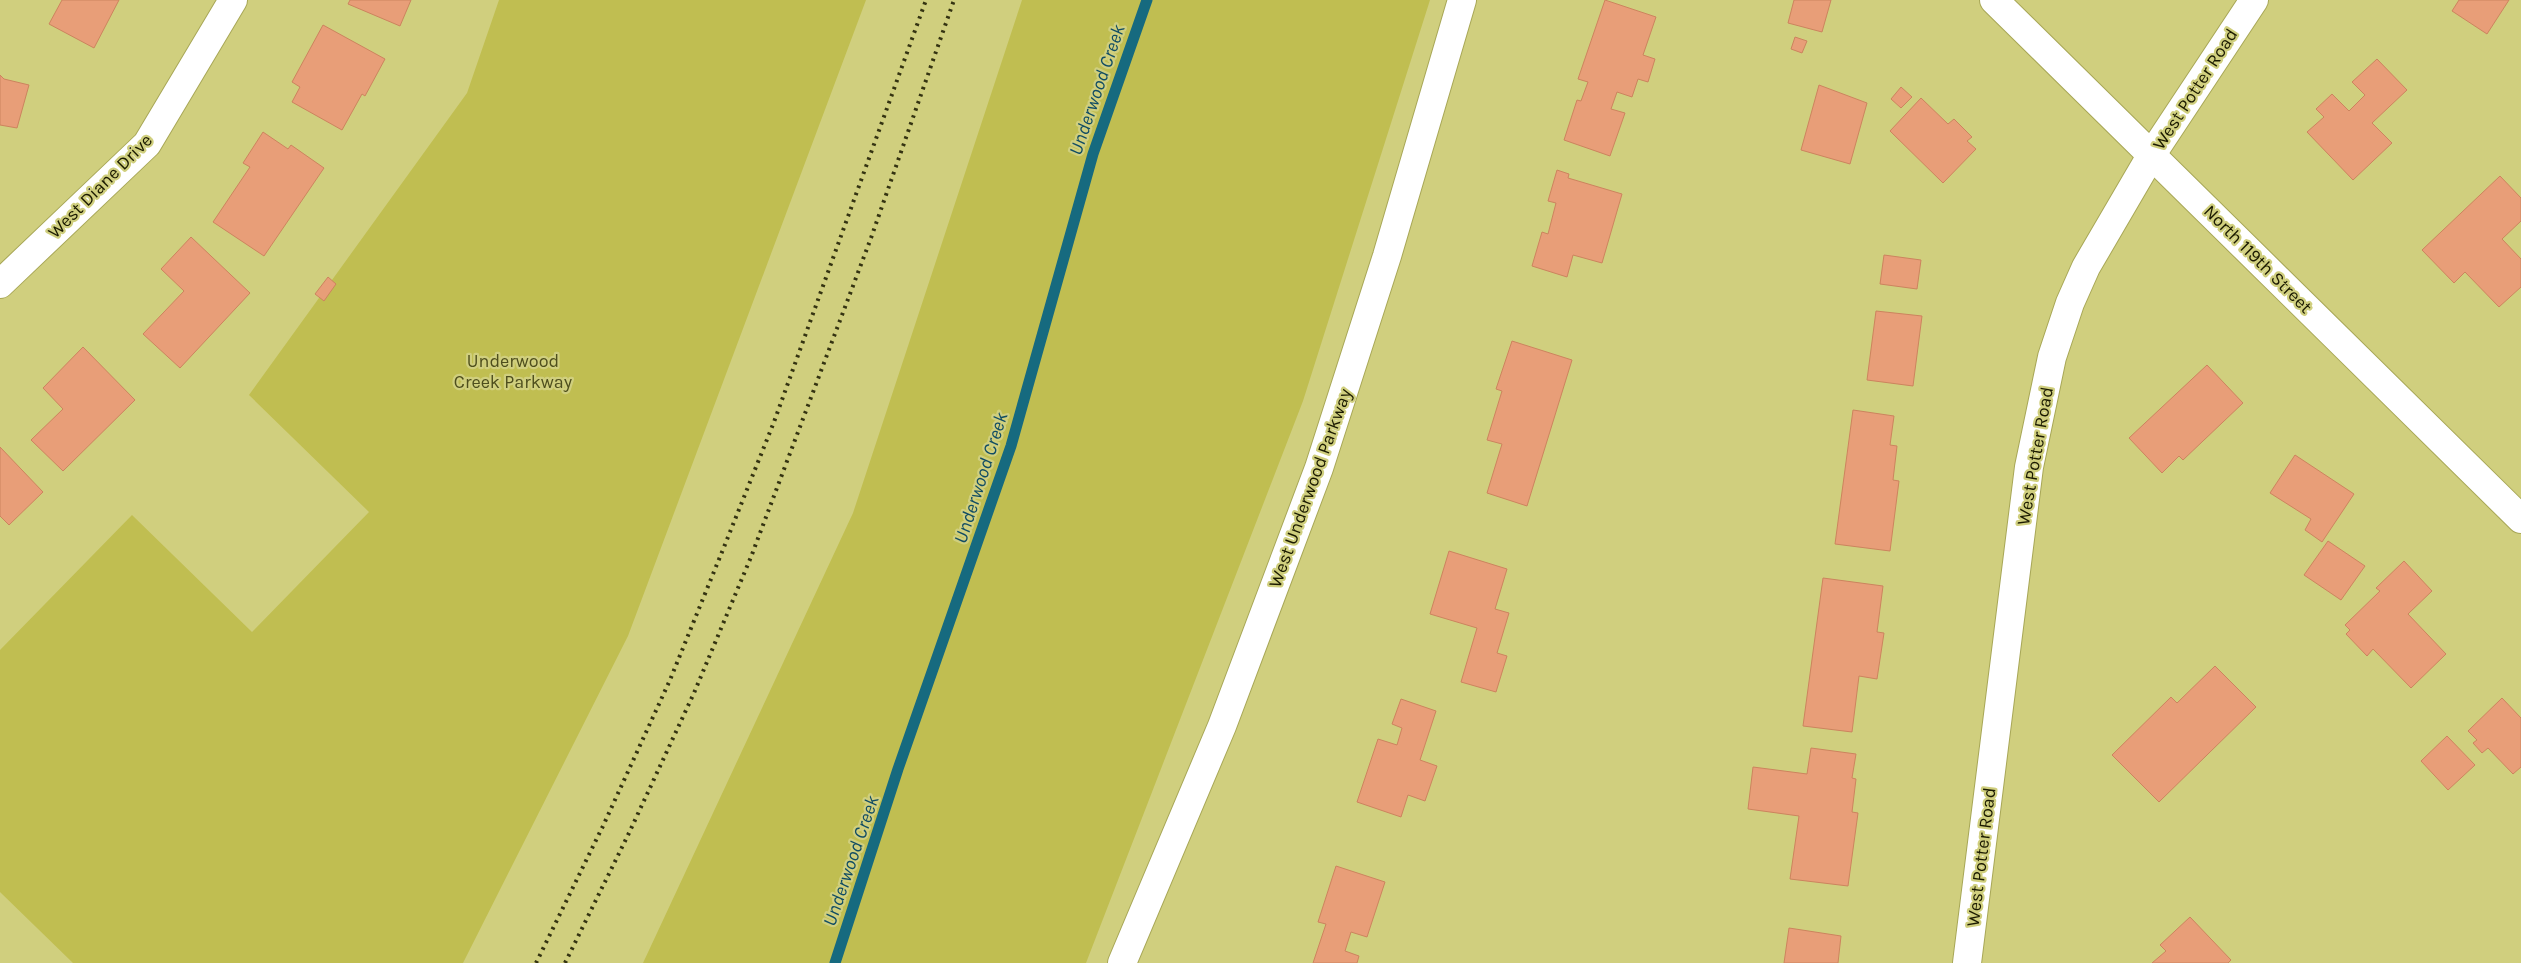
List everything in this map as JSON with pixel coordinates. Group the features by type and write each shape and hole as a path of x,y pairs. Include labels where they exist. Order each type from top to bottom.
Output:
{"street":[{"name":"West Diane Drive","path":"0,284 147,144 233,0"},
{"name":"West Underwood Parkway","path":"1122,963 1222,726 1319,468 1384,266 1462,0"},
{"name":"North 119th Street","path":"1994,0 2521,518"},
{"name":"West Potter Road","path":"1967,963 2029,467 2052,357 2070,303 2086,267 2152,154 2254,0"}],"green space":[{"name":"Underwood Creek Parkway","path":"499,0 866,0 628,636 463,963 73,963 0,892 0,650 132,515 252,632 369,512 249,395 467,93"},
{"path":"1022,0 1430,0 1303,401 1086,963 643,963 853,513"}],"building":[{"path":"62,0 119,0 94,48 49,24"},
{"path":"350,0 411,0 400,26 348,4"},
{"path":"1605,0 1656,17 1643,55 1655,59 1648,82 1638,79 1632,97 1617,92 1611,109 1625,113 1610,156 1564,140 1577,100 1581,101 1588,82 1578,79"},
{"path":"1794,0 1831,0 1822,32 1788,23"},
{"path":"2459,0 2509,0 2487,34 2452,11"},
{"path":"323,25 385,59 365,96 362,94 342,130 292,102 300,87 292,82"},
{"path":"1795,37 1807,41 1802,53 1791,49"},
{"path":"2377,59 2407,90 2372,123 2392,143 2353,180 2307,132 2324,117 2316,109 2332,94 2349,111 2365,95 2352,82"},
{"path":"0,75 4,79 29,85 17,128 0,125"},
{"path":"1819,85 1867,103 1850,164 1801,150"},
{"path":"1901,87 1912,97 1901,108 1891,99"},
{"path":"1921,98 1948,124 1954,119 1972,137 1967,141 1976,149 1943,183 1890,131"},
{"path":"263,132 288,149 291,145 324,168 264,256 213,222 250,167 243,163"},
{"path":"1557,170 1569,174 1568,178 1622,194 1602,263 1573,255 1567,277 1532,266 1542,232 1548,234 1556,203 1548,201"},
{"path":"2500,176 2521,198 2521,221 2502,239 2521,259 2521,287 2499,307 2465,272 2454,283 2422,250"},
{"path":"191,237 250,293 180,368 143,334 184,291 161,269"},
{"path":"1884,255 1921,260 1917,289 1880,284"},
{"path":"328,277 336,284 324,301 315,294"},
{"path":"1876,311 1922,316 1913,386 1867,380"},
{"path":"1512,341 1572,360 1527,506 1487,493 1502,444 1487,440 1502,391 1496,389"},
{"path":"83,347 135,400 63,471 31,440 63,409 43,388"},
{"path":"2207,365 2243,403 2183,460 2179,456 2162,473 2129,438"},
{"path":"1853,410 1894,416 1890,445 1897,446 1893,480 1899,481 1890,551 1835,544"},
{"path":"0,447 43,492 9,525 0,516"},
{"path":"2295,455 2354,494 2322,542 2305,530 2311,519 2270,493"},
{"path":"2328,541 2365,566 2341,600 2304,575"},
{"path":"1449,551 1507,569 1495,609 1509,613 1497,653 1507,656 1496,692 1461,682 1477,628 1430,614"},
{"path":"2404,561 2432,591 2408,614 2446,654 2411,688 2373,649 2367,656 2346,634 2350,630 2345,625 2380,591 2376,588"},
{"path":"1823,578 1883,586 1877,632 1884,633 1877,679 1859,676 1852,732 1803,726"},
{"path":"2215,666 2256,707 2159,802 2112,755 2171,697 2177,703"},
{"path":"2502,698 2521,718 2521,767 2513,774 2488,748 2482,753 2473,743 2477,740 2468,731"},
{"path":"1401,699 1436,711 1420,760 1437,766 1425,801 1408,795 1401,817 1357,802 1378,739 1397,745 1402,728 1392,724"},
{"path":"2447,736 2475,765 2448,790 2421,761"},
{"path":"1811,748 1856,754 1852,778 1856,779 1852,812 1858,813 1848,886 1790,879 1799,816 1748,809 1753,767 1807,774"},
{"path":"1336,866 1385,882 1367,937 1351,932 1345,951 1359,956 1357,963 1313,963 1326,924 1318,922"},
{"path":"2190,917 2231,960 2228,963 2152,963 2166,951 2160,945"},
{"path":"1789,928 1841,936 1838,963 1784,963"}],"waterway":[{"name":"Underwood Creek","path":"835,963 898,769 1011,446 1093,154 1147,0"}],"railway":[{"path":"536,963 603,826 670,680 724,547 774,422 926,0"},
{"path":"565,963 629,833 694,693 751,557 871,238 954,0"}]}
